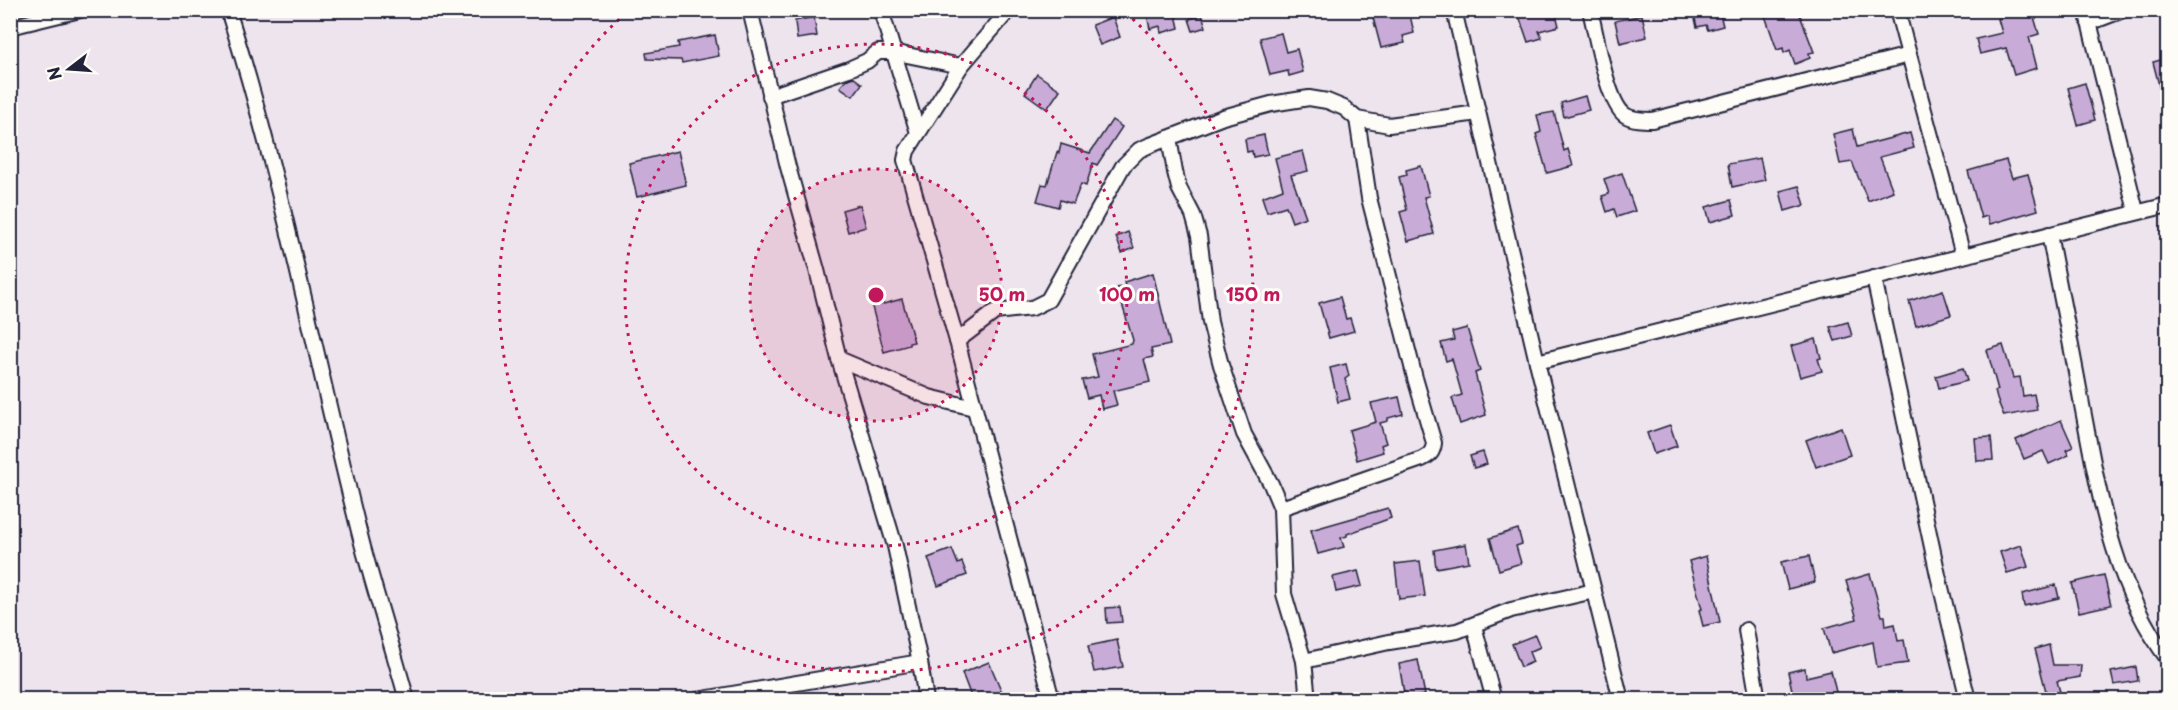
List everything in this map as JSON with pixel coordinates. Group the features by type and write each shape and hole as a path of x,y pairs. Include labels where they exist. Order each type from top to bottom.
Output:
{"street":[{"path":"10,27 80,10"},
{"path":"228,10 249,76 363,547 407,699"},
{"path":"750,10 838,359 895,546 926,699"},
{"path":"880,10 918,134"},
{"path":"1009,10 961,66 907,152 905,160 957,340 1052,699"},
{"path":"1454,10 1537,362 1622,699"},
{"path":"1590,10 1612,99 1624,115 1642,120 1652,120 1909,55"},
{"path":"1897,10 1963,255"},
{"path":"2123,10 2088,17 2136,211"},
{"path":"770,96 849,69 867,61 878,52 892,52 961,66"},
{"path":"957,340 995,312 1032,308 1048,300 1123,166 1139,150 1223,117 1271,104 1308,98 1327,101 1344,108 1358,119 1375,123 1397,124 1478,113"},
{"path":"1281,508 1422,459 1429,456 1433,450 1434,443 1369,198 1358,119"},
{"path":"1169,138 1179,188 1193,215 1199,236 1210,322 1218,354 1244,434 1281,508 1284,594 1304,661 1304,697"},
{"path":"1537,362 2136,211 2168,205"},
{"path":"2049,234 2090,451 2106,519 2130,593 2142,618 2168,659"},
{"path":"1874,278 1938,575 1968,699"},
{"path":"838,359 929,396 974,408"},
{"path":"1304,661 1389,642 1456,631 1512,610 1594,591"},
{"path":"1474,626 1494,699"},
{"path":"1746,630 1758,699"},
{"path":"698,699 920,662"}],"building":[{"path":"1146,10 1175,10 1179,28 1161,33 1160,26 1150,29"},
{"path":"1371,10 1402,10 1403,16 1410,15 1414,33 1403,36 1405,43 1381,48"},
{"path":"1517,10 1555,10 1559,26 1539,31 1542,38 1528,42"},
{"path":"1693,10 1719,10 1723,26 1708,30 1706,25 1697,27"},
{"path":"1763,10 1798,10 1814,52 1809,53 1810,58 1795,64 1790,50 1784,53 1783,48 1777,50"},
{"path":"2032,10 2039,34 2029,37 2037,68 2014,75 2006,48 1980,54 1976,39 2002,33 1998,19"},
{"path":"1202,15 1206,27 1193,31 1189,19"},
{"path":"1642,15 1647,37 1620,43 1615,21"},
{"path":"814,17 817,36 797,39 795,21"},
{"path":"1113,17 1120,37 1100,45 1092,25"},
{"path":"1281,33 1286,52 1297,49 1303,72 1289,76 1288,71 1270,75 1260,38"},
{"path":"715,35 719,56 682,63 681,60 647,59 646,53 679,47 678,42"},
{"path":"2168,58 2168,101 2163,101 2153,62"},
{"path":"1037,74 1060,90 1047,109 1025,93"},
{"path":"853,77 862,84 853,96 840,87 846,80"},
{"path":"2085,83 2095,120 2078,125 2068,88"},
{"path":"1585,96 1589,110 1564,117 1561,103"},
{"path":"1554,112 1564,151 1568,149 1573,166 1547,173 1536,134 1541,132 1537,115"},
{"path":"1112,120 1122,127 1097,165 1093,163 1086,186 1081,184 1073,204 1060,200 1058,207 1037,201 1042,184 1047,185 1061,144 1090,153"},
{"path":"1853,129 1857,147 1910,133 1914,148 1880,157 1893,191 1868,201 1852,162 1840,164 1833,134"},
{"path":"1264,135 1268,154 1253,157 1252,151 1247,152 1245,139"},
{"path":"678,151 686,185 637,197 629,163"},
{"path":"1303,151 1308,171 1291,175 1306,217 1292,222 1286,206 1267,212 1262,197 1283,189 1275,158"},
{"path":"1760,158 1765,180 1732,187 1728,164"},
{"path":"2006,160 2012,178 2028,174 2038,210 1990,224 1987,216 1981,218 1968,171"},
{"path":"1421,166 1429,196 1424,197 1434,234 1408,241 1400,212 1407,210 1399,177 1407,175 1406,170"},
{"path":"1622,173 1635,211 1617,217 1614,209 1607,212 1602,196 1609,194 1604,179"},
{"path":"1799,186 1805,205 1785,211 1780,191"},
{"path":"1731,200 1735,215 1710,222 1706,207"},
{"path":"860,205 866,227 848,232 842,210"},
{"path":"1128,232 1134,248 1122,253 1116,237"},
{"path":"1153,273 1170,345 1151,349 1153,357 1144,359 1150,382 1113,391 1117,405 1102,409 1099,395 1087,398 1082,380 1098,377 1092,354 1132,344 1133,340 1117,288 1125,286 1124,282"},
{"path":"1943,290 1951,315 1916,326 1909,301"},
{"path":"1340,297 1346,319 1350,318 1354,331 1329,338 1319,303"},
{"path":"902,299 914,342 884,352 872,307"},
{"path":"1848,322 1852,336 1835,341 1830,327"},
{"path":"1467,328 1480,371 1475,373 1486,415 1460,424 1452,398 1462,395 1452,359 1446,361 1441,343 1454,340 1452,332"},
{"path":"1816,339 1822,371 1800,377 1791,346"},
{"path":"2003,345 2013,378 2020,377 2023,396 2034,394 2037,410 2004,416 1997,399 1995,391 1998,390 1987,350"},
{"path":"1346,364 1349,376 1345,379 1350,399 1338,402 1330,368"},
{"path":"1963,368 1967,381 1939,388 1936,376"},
{"path":"1399,397 1403,414 1380,423 1386,443 1381,445 1383,452 1357,460 1349,430 1376,422 1371,403"},
{"path":"2061,420 2073,447 2066,450 2069,455 2049,464 2043,451 2024,459 2016,440"},
{"path":"1670,425 1677,446 1654,454 1647,433"},
{"path":"1841,427 1850,455 1816,467 1806,440"},
{"path":"1991,437 1993,460 1977,461 1975,438"},
{"path":"1483,452 1487,464 1474,468 1470,456"},
{"path":"1388,508 1391,518 1347,534 1341,538 1344,547 1318,554 1311,530"},
{"path":"1518,529 1522,544 1516,546 1521,563 1499,570 1490,538"},
{"path":"1466,544 1469,562 1436,568 1434,550"},
{"path":"2021,545 2028,567 2007,573 2000,552"},
{"path":"952,549 958,564 962,562 967,575 938,586 928,558"},
{"path":"1706,556 1720,622 1703,626 1699,610 1702,609 1689,561"},
{"path":"1809,556 1815,582 1788,589 1781,562"},
{"path":"1420,561 1425,596 1399,599 1395,564"},
{"path":"1358,571 1362,586 1336,592 1333,577"},
{"path":"1870,574 1882,616 1885,616 1886,626 1895,624 1898,641 1904,640 1908,663 1877,667 1873,642 1831,653 1824,628 1857,619 1846,581"},
{"path":"2104,575 2111,605 2079,612 2072,583"},
{"path":"2056,585 2059,598 2024,606 2022,594"},
{"path":"1120,607 1122,622 1107,623 1106,608"},
{"path":"1535,635 1540,647 1529,652 1533,662 1521,667 1512,644"},
{"path":"1117,640 1123,667 1094,672 1088,646"},
{"path":"2049,645 2053,665 2081,665 2080,677 2057,681 2062,699 2048,699 2035,649"},
{"path":"1418,660 1425,695 1405,699 1399,664"},
{"path":"989,662 1005,699 972,699 962,673"},
{"path":"2136,667 2138,681 2114,685 2111,672"},
{"path":"1805,668 1806,677 1831,671 1837,696 1822,699 1794,699 1788,672"}]}
